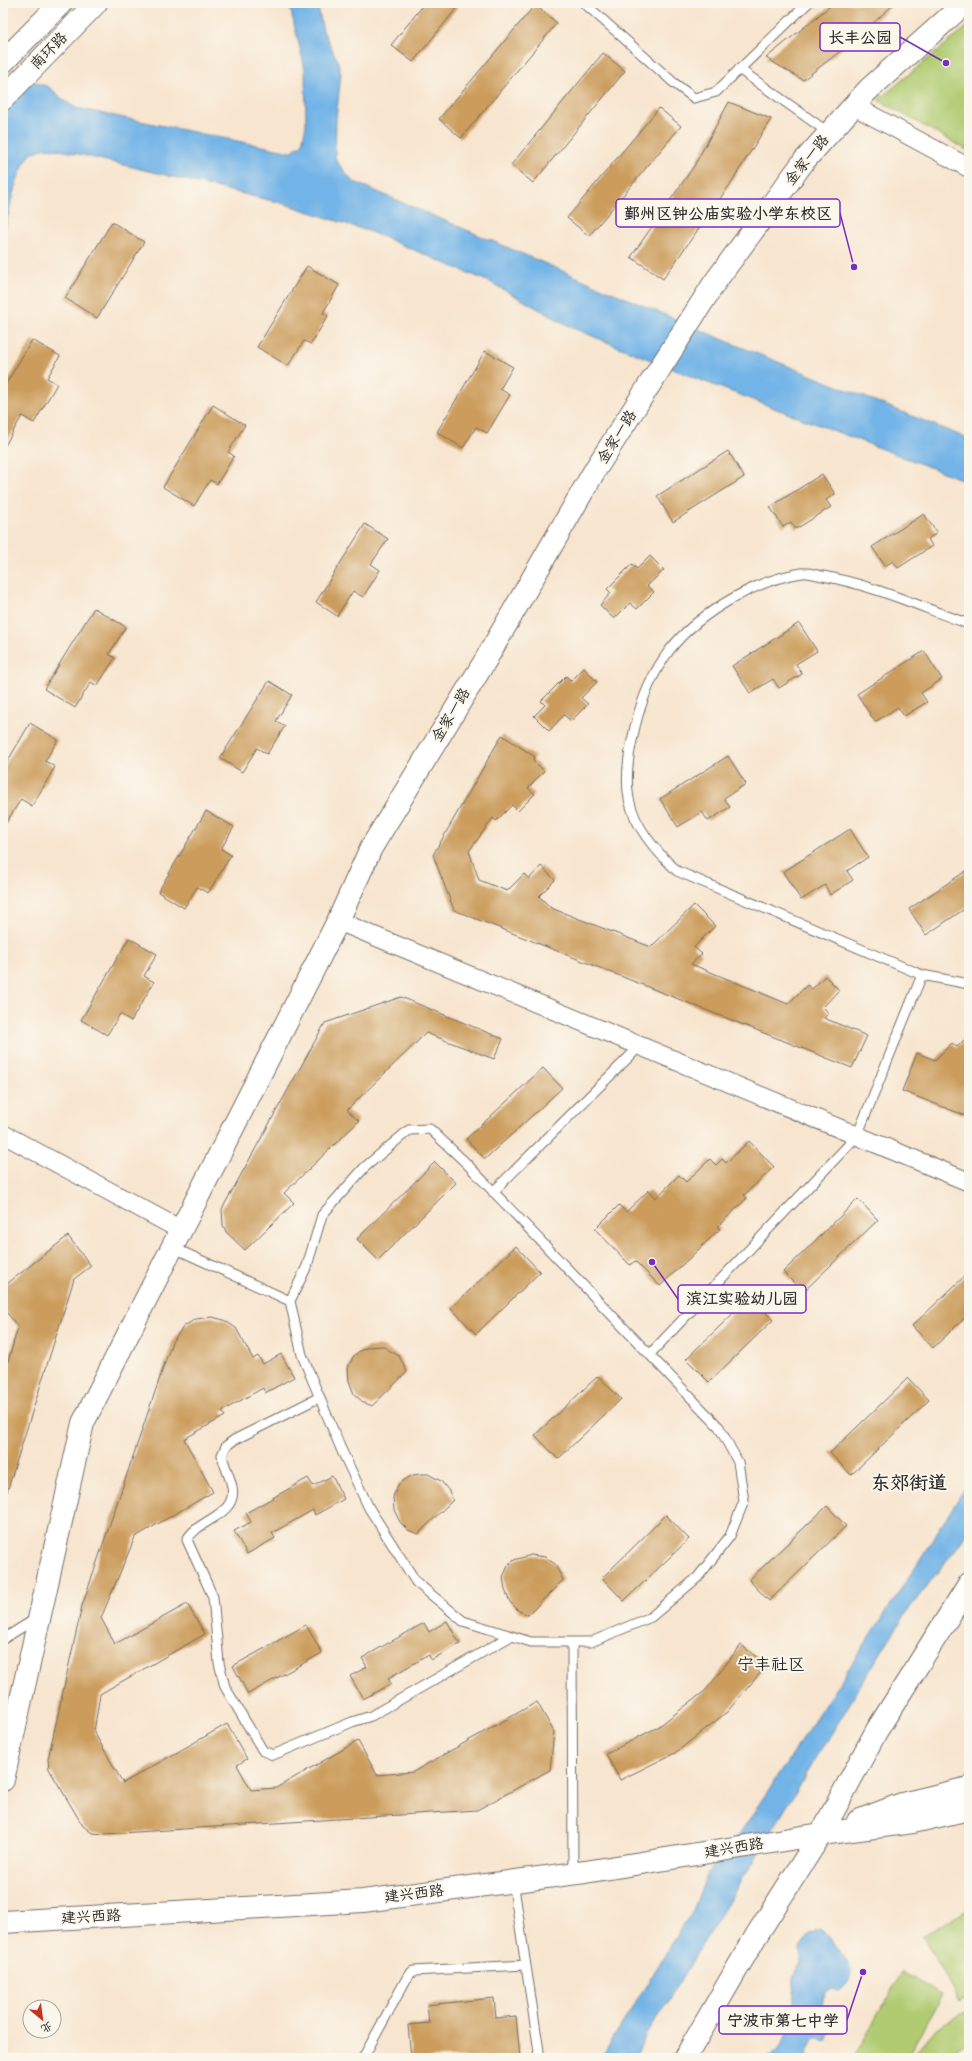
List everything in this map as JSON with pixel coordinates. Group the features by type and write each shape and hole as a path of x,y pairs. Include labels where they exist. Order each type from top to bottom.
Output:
{"main road":[{"path":"3,47 47,3"},
{"path":"3,62 61,3"},
{"name":"南环路","path":"3,98 96,3"},
{"name":"金家一路","path":"3,1780 83,1423 338,921 371,848 484,661 595,470 715,282 804,161 829,133 868,90 965,3"},
{"path":"685,2058 756,1936 821,1834 877,1730 969,1584"},
{"name":"建兴西路","path":"821,1834 902,1804 969,1788"},
{"name":"建兴西路","path":"3,1922 363,1901 573,1874 821,1834 913,1822 969,1809"}],"street":[{"path":"854,106 969,168"},
{"path":"338,921 969,1182"},
{"path":"3,1134 176,1239"}],"lane":[{"path":"584,3 674,83 694,98 716,92 808,3"},
{"path":"739,69 829,133"},
{"path":"969,624 849,581 803,573 756,586 726,601 686,632 664,658 638,711 627,763 629,800 641,830 658,853 677,870 922,975 969,984"},
{"path":"650,1354 857,1136 922,975"},
{"path":"493,1192 640,1046"},
{"path":"430,1129 493,1192 719,1427 738,1462 744,1501 730,1536 698,1577 651,1617 591,1642 531,1642 463,1621 416,1582 368,1508 341,1450 302,1355 290,1301 307,1266 322,1215 365,1167 409,1130 430,1129"},
{"path":"176,1239 290,1301"},
{"path":"320,1397 234,1440 226,1446 222,1455 233,1488 232,1496 227,1509 190,1533 187,1540 213,1597 219,1663 225,1687 264,1751 273,1754 352,1722 371,1716 511,1636"},
{"path":"3,1639 40,1616"},
{"path":"572,1642 573,1874"},
{"path":"513,1882 539,2051 537,2058"},
{"path":"363,2058 408,1976 414,1971 526,1965"}],"green space":[{"path":"969,25 969,151 878,100"},
{"path":"969,1909 969,1997 959,2002 922,1936"},
{"path":"902,1972 942,1995 906,2058 853,2058"},
{"path":"969,2011 969,2041 960,2045 946,2058 911,2058 922,2043 936,2030 952,2019"}],"water":[{"path":"289,3 317,3 323,31 337,59 341,74 336,119 335,159 352,181 731,343 969,439 969,482 695,378 571,327 490,282 371,232 285,204 70,152 42,149 31,154 22,167 12,200 3,243 3,94 32,81 49,87 65,101 76,108 291,152 302,144 306,125 305,69"},
{"path":"969,1482 969,1532 912,1605 888,1641 633,2058 601,2058 693,1910 708,1872 734,1842 896,1597"},
{"path":"819,1930 829,1937 841,1952 850,1973 850,1978 844,1987 838,1991 831,1989 824,1992 822,2005 832,2011 827,2041 823,2042 821,2037 814,2039 806,2053 808,2058 768,2058 780,2047 791,2025 794,2009 793,1979 801,1961 801,1947 808,1936"}],"building":[{"path":"425,3 461,3 413,62 391,45"},
{"path":"834,3 895,3 856,39 803,80 766,58"},
{"path":"535,5 557,23 461,138 439,119"},
{"path":"603,53 625,71 533,183 511,165"},
{"path":"729,102 771,119 729,186 663,279 631,257 694,166"},
{"path":"659,108 681,126 589,236 567,218"},
{"path":"112,222 144,242 97,318 65,298"},
{"path":"307,266 339,285 323,313 328,316 311,344 304,341 288,366 257,347"},
{"path":"32,340 60,356 47,378 57,384 34,423 22,416 3,449 3,389"},
{"path":"485,351 513,367 500,389 510,395 487,433 476,427 463,448 437,432"},
{"path":"213,405 245,425 228,452 234,456 217,484 210,480 194,506 163,487"},
{"path":"728,451 744,477 673,522 657,496"},
{"path":"822,474 835,494 826,500 831,507 796,529 791,522 783,527 770,507"},
{"path":"924,514 937,533 928,539 932,546 898,568 893,561 885,566 872,547"},
{"path":"365,524 388,539 371,564 380,570 363,597 353,591 337,616 316,602"},
{"path":"650,556 664,570 647,586 654,592 637,609 630,603 614,619 600,605 611,593 607,589 632,564 637,569"},
{"path":"94,608 126,627 109,654 115,658 97,686 91,682 75,708 44,689"},
{"path":"799,623 817,651 796,664 802,674 779,688 773,679 750,693 732,666"},
{"path":"924,651 942,679 921,693 927,702 904,716 898,707 875,722 857,694"},
{"path":"584,668 597,682 581,698 588,704 571,721 564,715 549,731 534,716 545,705 541,701 566,676 571,681"},
{"path":"269,681 292,695 276,721 285,726 267,754 257,748 242,772 220,758"},
{"path":"30,723 58,740 45,761 55,767 32,806 21,799 3,828 3,769"},
{"path":"502,735 535,757 533,760 544,771 528,788 535,794 518,811 512,805 496,821 493,818 469,851 479,880 507,891 524,874 529,879 541,866 555,880 539,896 551,908 651,947 694,905 715,926 694,947 702,954 691,964 788,1004 807,985 812,989 825,976 839,990 823,1007 829,1013 824,1018 867,1036 852,1068 454,910 433,855"},
{"path":"728,756 746,784 724,798 730,807 708,821 702,812 678,827 660,799"},
{"path":"206,811 234,827 221,849 231,855 208,893 197,887 184,908 158,892"},
{"path":"850,829 868,857 847,871 853,880 830,895 825,885 801,900 783,872"},
{"path":"969,869 969,906 926,935 909,909"},
{"path":"129,938 157,954 144,976 154,982 131,1021 120,1014 107,1035 81,1020"},
{"path":"401,997 503,1039 494,1059 426,1033 347,1110 359,1121 284,1193 294,1203 245,1250 226,1232 223,1225 222,1209 325,1023"},
{"path":"969,1035 969,1117 902,1091 917,1053 935,1060 952,1043 957,1047"},
{"path":"543,1068 562,1088 485,1159 466,1139"},
{"path":"749,1141 774,1167 744,1195 747,1198 717,1227 720,1229 660,1286 635,1261 630,1265 595,1229 619,1205 626,1212 649,1190 656,1198 679,1175 686,1182 710,1159 716,1165 722,1159 726,1163"},
{"path":"435,1162 456,1183 378,1260 357,1239"},
{"path":"858,1199 878,1220 803,1292 783,1272"},
{"path":"68,1236 91,1266 74,1279 6,1495 3,1494 3,1379 18,1327 3,1308 3,1287"},
{"path":"516,1246 540,1272 476,1334 451,1308"},
{"path":"969,1272 969,1314 933,1348 912,1326"},
{"path":"751,1296 773,1320 709,1382 686,1359"},
{"path":"212,1317 224,1320 236,1328 253,1359 258,1356 263,1364 281,1354 294,1377 265,1393 263,1388 222,1411 225,1416 184,1439 213,1492 135,1537 101,1618 115,1644 187,1604 205,1634 100,1694 94,1732 123,1783 227,1724 247,1759 237,1765 251,1790 276,1788 358,1741 377,1775 413,1772 537,1702 554,1732 550,1770 477,1810 105,1834 92,1833 83,1826 49,1769 48,1759 82,1606 172,1342 184,1326 196,1319"},
{"path":"382,1346 399,1356 407,1372 372,1406 363,1402 354,1394 349,1381 348,1368 353,1357 358,1352 368,1347"},
{"path":"598,1376 621,1399 558,1459 535,1435"},
{"path":"908,1378 929,1400 851,1475 830,1453"},
{"path":"428,1474 441,1481 449,1491 453,1500 418,1534 408,1530 400,1522 394,1510 393,1497 398,1485 404,1480 413,1475"},
{"path":"332,1476 344,1499 315,1515 313,1510 272,1533 275,1538 247,1554 234,1531 251,1522 246,1513 308,1478 313,1486"},
{"path":"827,1506 846,1526 769,1601 749,1580"},
{"path":"666,1515 689,1539 624,1601 602,1578"},
{"path":"531,1555 545,1557 555,1564 563,1580 528,1615 519,1611 510,1602 505,1590 503,1577 508,1566 514,1560"},
{"path":"447,1621 460,1644 431,1660 429,1655 388,1678 391,1684 363,1699 350,1676 367,1667 362,1658 424,1623 429,1632"},
{"path":"306,1625 322,1653 248,1694 233,1666"},
{"path":"741,1645 767,1665 727,1712 675,1753 620,1780 606,1754 658,1727 706,1690"},
{"path":"494,1998 496,2018 516,2016 520,2058 411,2058 408,2025 429,2023 427,2005"}],"place":[{"name":"长丰公园","path":"946,63"},
{"name":"鄞州区钟公庙实验小学东校区","path":"854,267"},
{"name":"滨江实验幼儿园","path":"652,1262"},
{"name":"宁波市第七中学","path":"863,1972"}],"district":[{"name":"东郊街道","path":"909,1483"},
{"name":"宁丰社区","path":"771,1665"}]}
